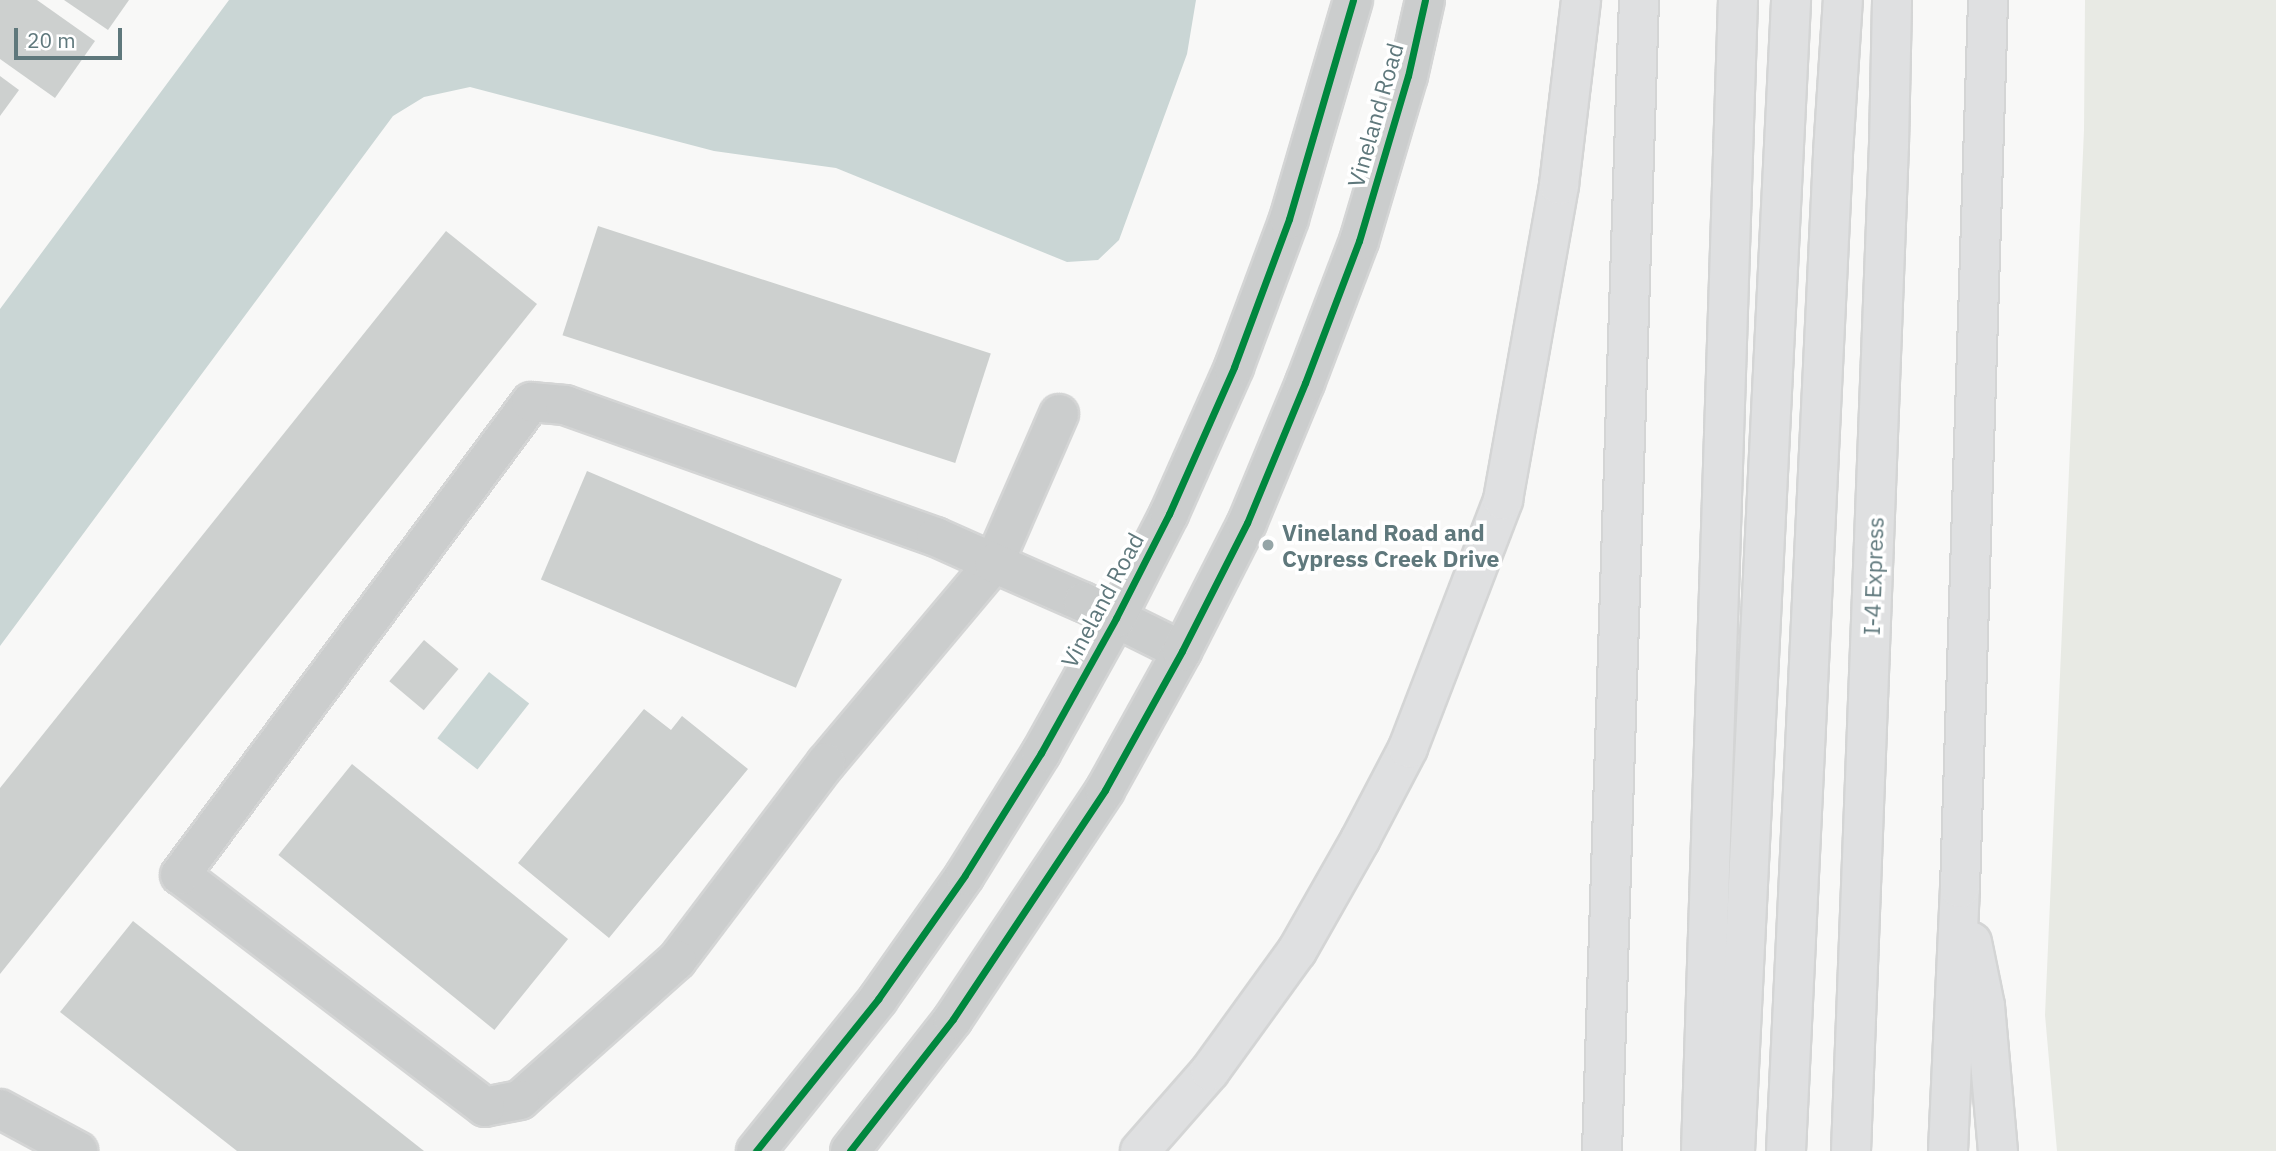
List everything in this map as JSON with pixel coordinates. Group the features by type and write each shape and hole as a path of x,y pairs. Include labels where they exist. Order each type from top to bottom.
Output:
{"highway":[{"path":"1140,1151 1210,1071 1297,951 1408,748 1498,513 1559,186 1581,0"},
{"path":"1602,1151 1639,0"},
{"path":"1701,1151 1738,0"},
{"path":"1735,1151 1791,0"},
{"path":"1786,1151 1832,166 1843,0"},
{"name":"I-4 Express","path":"1851,1151 1892,0"},
{"path":"1948,1151 1960,888 1988,0"},
{"path":"1960,888 1985,1006 1998,1151"}],"street":[{"name":"Vineland Road","path":"755,1151 877,999 965,874 1041,753 1116,618 1169,514 1234,367 1289,219 1353,0"},
{"name":"Vineland Road","path":"850,1151 953,1019 1033,903 1105,790 1182,651 1247,523 1305,383 1354,254 1408,76 1425,0"},
{"path":"1059,414 994,563 826,763 677,960 520,1100 485,1107 180,875 531,402 565,405 936,537 994,563 1116,618 1182,651"},
{"path":"0,1111 39,1151"},
{"path":"0,1111 78,1151"}],"shaded area":[{"path":"229,0 1196,0 1187,54 1119,240 1098,260 1067,262 836,168 714,151 470,87 424,97 393,116 0,646 0,309"},
{"path":"2085,0 2276,0 2276,1151 2057,1151 2045,1015 2084,130"},
{"path":"489,672 529,703 477,770 437,738"}],"building":[{"path":"0,0 37,0 95,41 55,98 0,59"},
{"path":"64,0 129,0 108,30"},
{"path":"0,76 19,90 0,116"},
{"path":"598,226 991,354 955,463 562,335"},
{"path":"446,231 537,304 0,974 0,788"},
{"path":"587,471 842,579 796,688 541,580"},
{"path":"424,640 458,669 424,710 389,681"},
{"path":"644,709 671,730 682,716 748,769 609,938 518,863"},
{"path":"352,764 568,939 494,1030 278,855"},
{"path":"133,921 424,1151 237,1151 60,1012"}],"cycle path":[{"path":"756,1151 878,999 965,875 1041,753 1116,618 1169,514 1234,367 1289,219 1353,0"},
{"path":"850,1151 953,1019 1105,790 1182,651 1247,523 1305,383 1359,241 1408,76 1425,0"}],"place":[{"name":"Vineland Road and Cypress Creek Drive","path":"1268,545"}]}
